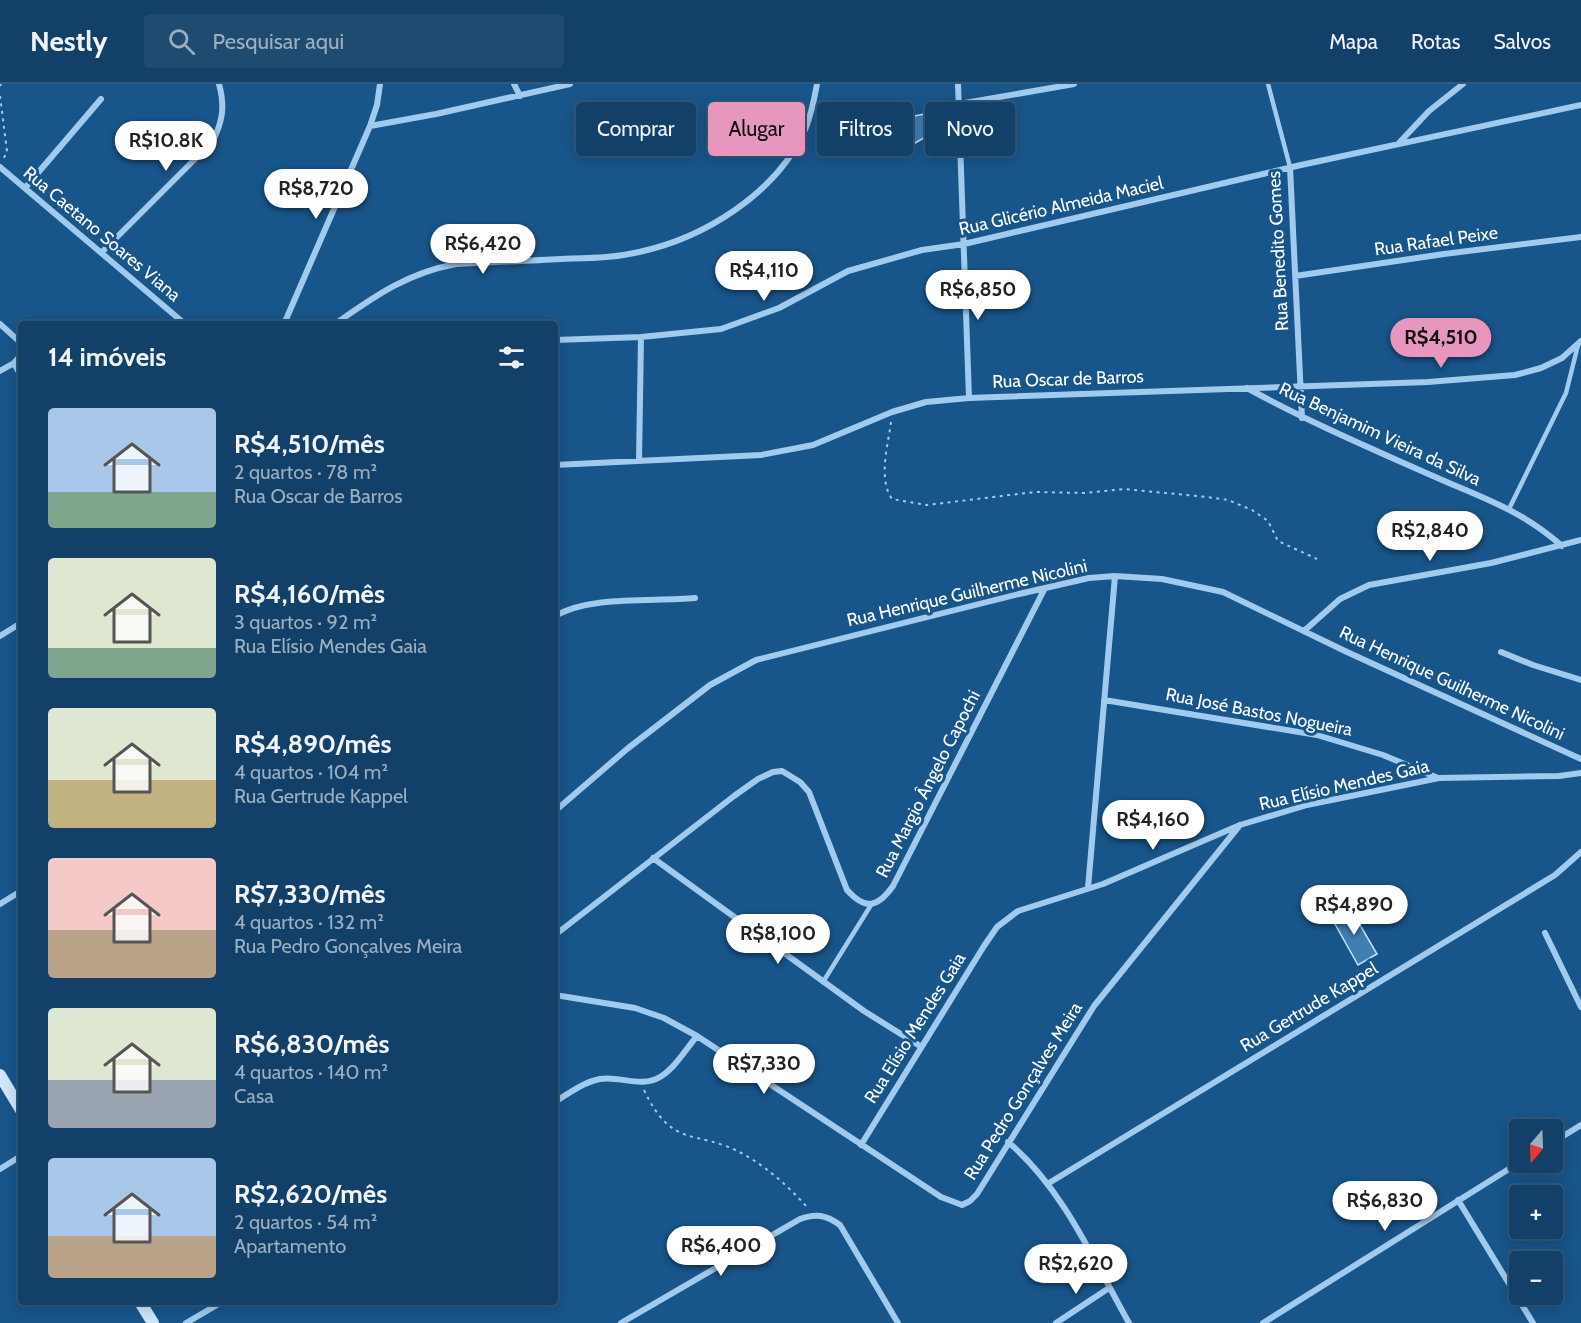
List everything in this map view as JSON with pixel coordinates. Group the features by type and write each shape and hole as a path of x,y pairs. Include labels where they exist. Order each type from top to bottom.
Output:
{"main road":[{"path":"0,1075 18,1105"},
{"path":"142,1305 153,1323"}],"street":[{"path":"102,252 212,142 219,129 223,112 219,84"},
{"path":"285,321 370,126 377,105 380,84"},
{"path":"514,84 520,96"},
{"path":"370,126 570,84"},
{"path":"339,321 379,293 408,277 436,267 456,264 594,258 637,253 664,246 692,234 757,193 776,172 804,132 814,105 817,84"},
{"path":"958,84 959,102"},
{"path":"970,102 1074,84"},
{"path":"1398,144 1429,111 1463,84"},
{"path":"25,188 100,99"},
{"name":"Rua Glicério Almeida Maciel","path":"558,340 641,337 722,329 779,308 848,271 922,250 964,244 1290,167 1581,105"},
{"path":"961,156 969,398"},
{"name":"Rua Caetano Soares Viana","path":"0,166 182,321"},
{"name":"Rua Benedito Gomes","path":"1290,167 1302,418"},
{"name":"Rua Rafael Peixe","path":"1295,276 1581,237"},
{"path":"0,324 18,340"},
{"path":"639,461 641,337"},
{"name":"Rua Oscar de Barros","path":"558,465 761,455 790,451 813,445 892,412 926,402 969,398 1428,381 1515,375 1541,368 1562,358 1579,343"},
{"path":"0,371 18,358"},
{"path":"14,363 18,370"},
{"name":"Rua Benjamim Vieira da Silva","path":"1246,387 1302,418 1509,509 1542,528 1562,546"},
{"path":"1304,631 1340,599 1369,585 1481,565 1581,540"},
{"path":"1088,888 1115,576"},
{"name":"Rua Henrique Guilherme Nicolini","path":"558,808 627,749 733,670 779,653 1045,588 1089,578 1115,576 1162,579 1223,592 1581,759"},
{"name":"Rua Margio Ângelo Capochi","path":"871,905 880,901 893,886 1045,588"},
{"path":"558,615 573,608 595,603 695,598"},
{"path":"0,636 18,626"},
{"path":"1501,652 1543,669 1581,680"},
{"name":"Rua José Bastos Nogueira","path":"1104,700 1317,735 1383,755 1440,778"},
{"path":"558,933 759,779 782,771 800,782 809,792 847,890 855,900 871,905"},
{"name":"Rua Elísio Mendes Gaia","path":"861,1145 984,945 1002,922 1018,911 1152,864 1240,825 1307,805 1440,778 1559,776 1581,773"},
{"name":"Rua Pedro Gonçalves Meira","path":"558,995 635,1008 664,1018 697,1036 941,1197 962,1205 976,1194 1094,1006 1240,825"},
{"name":"Rua Gertrude Kappel","path":"1049,1183 1555,875 1581,852"},
{"path":"653,858 864,1011 920,1046"},
{"path":"0,904 18,893"},
{"path":"1545,933 1581,1007"},
{"path":"558,1100 582,1085 599,1079 615,1078 640,1082 659,1078 668,1071 697,1036"},
{"path":"1563,1136 1581,1125"},
{"path":"1008,1142 1026,1157 1049,1183 1129,1323"},
{"path":"0,1169 18,1158"},
{"path":"1267,1322 1509,1169"},
{"path":"1458,1200 1533,1323"},
{"path":"621,1323 688,1282 800,1219 814,1214 831,1219 840,1225 898,1323"},
{"path":"1056,1323 1109,1288"},
{"path":"186,1323 217,1305"}],"lane":[{"name":"Rua Benedito Gomes","path":"1268,84 1290,167"},
{"path":"1509,509 1561,403 1579,343"},
{"path":"824,981 871,905"}],"path":[{"path":"0,96 7,151 0,166"},
{"path":"892,412 885,462 887,492 892,499 927,505 1035,492 1085,493 1124,489 1208,497 1228,500 1252,510 1268,521 1278,541 1317,559"},
{"path":"640,1082 663,1123 682,1134 729,1147 744,1154 793,1190 814,1214"}],"building":[{"path":"925,114 925,137 913,144 913,116"},
{"path":"1349,906 1377,954 1358,965 1331,917"}]}
